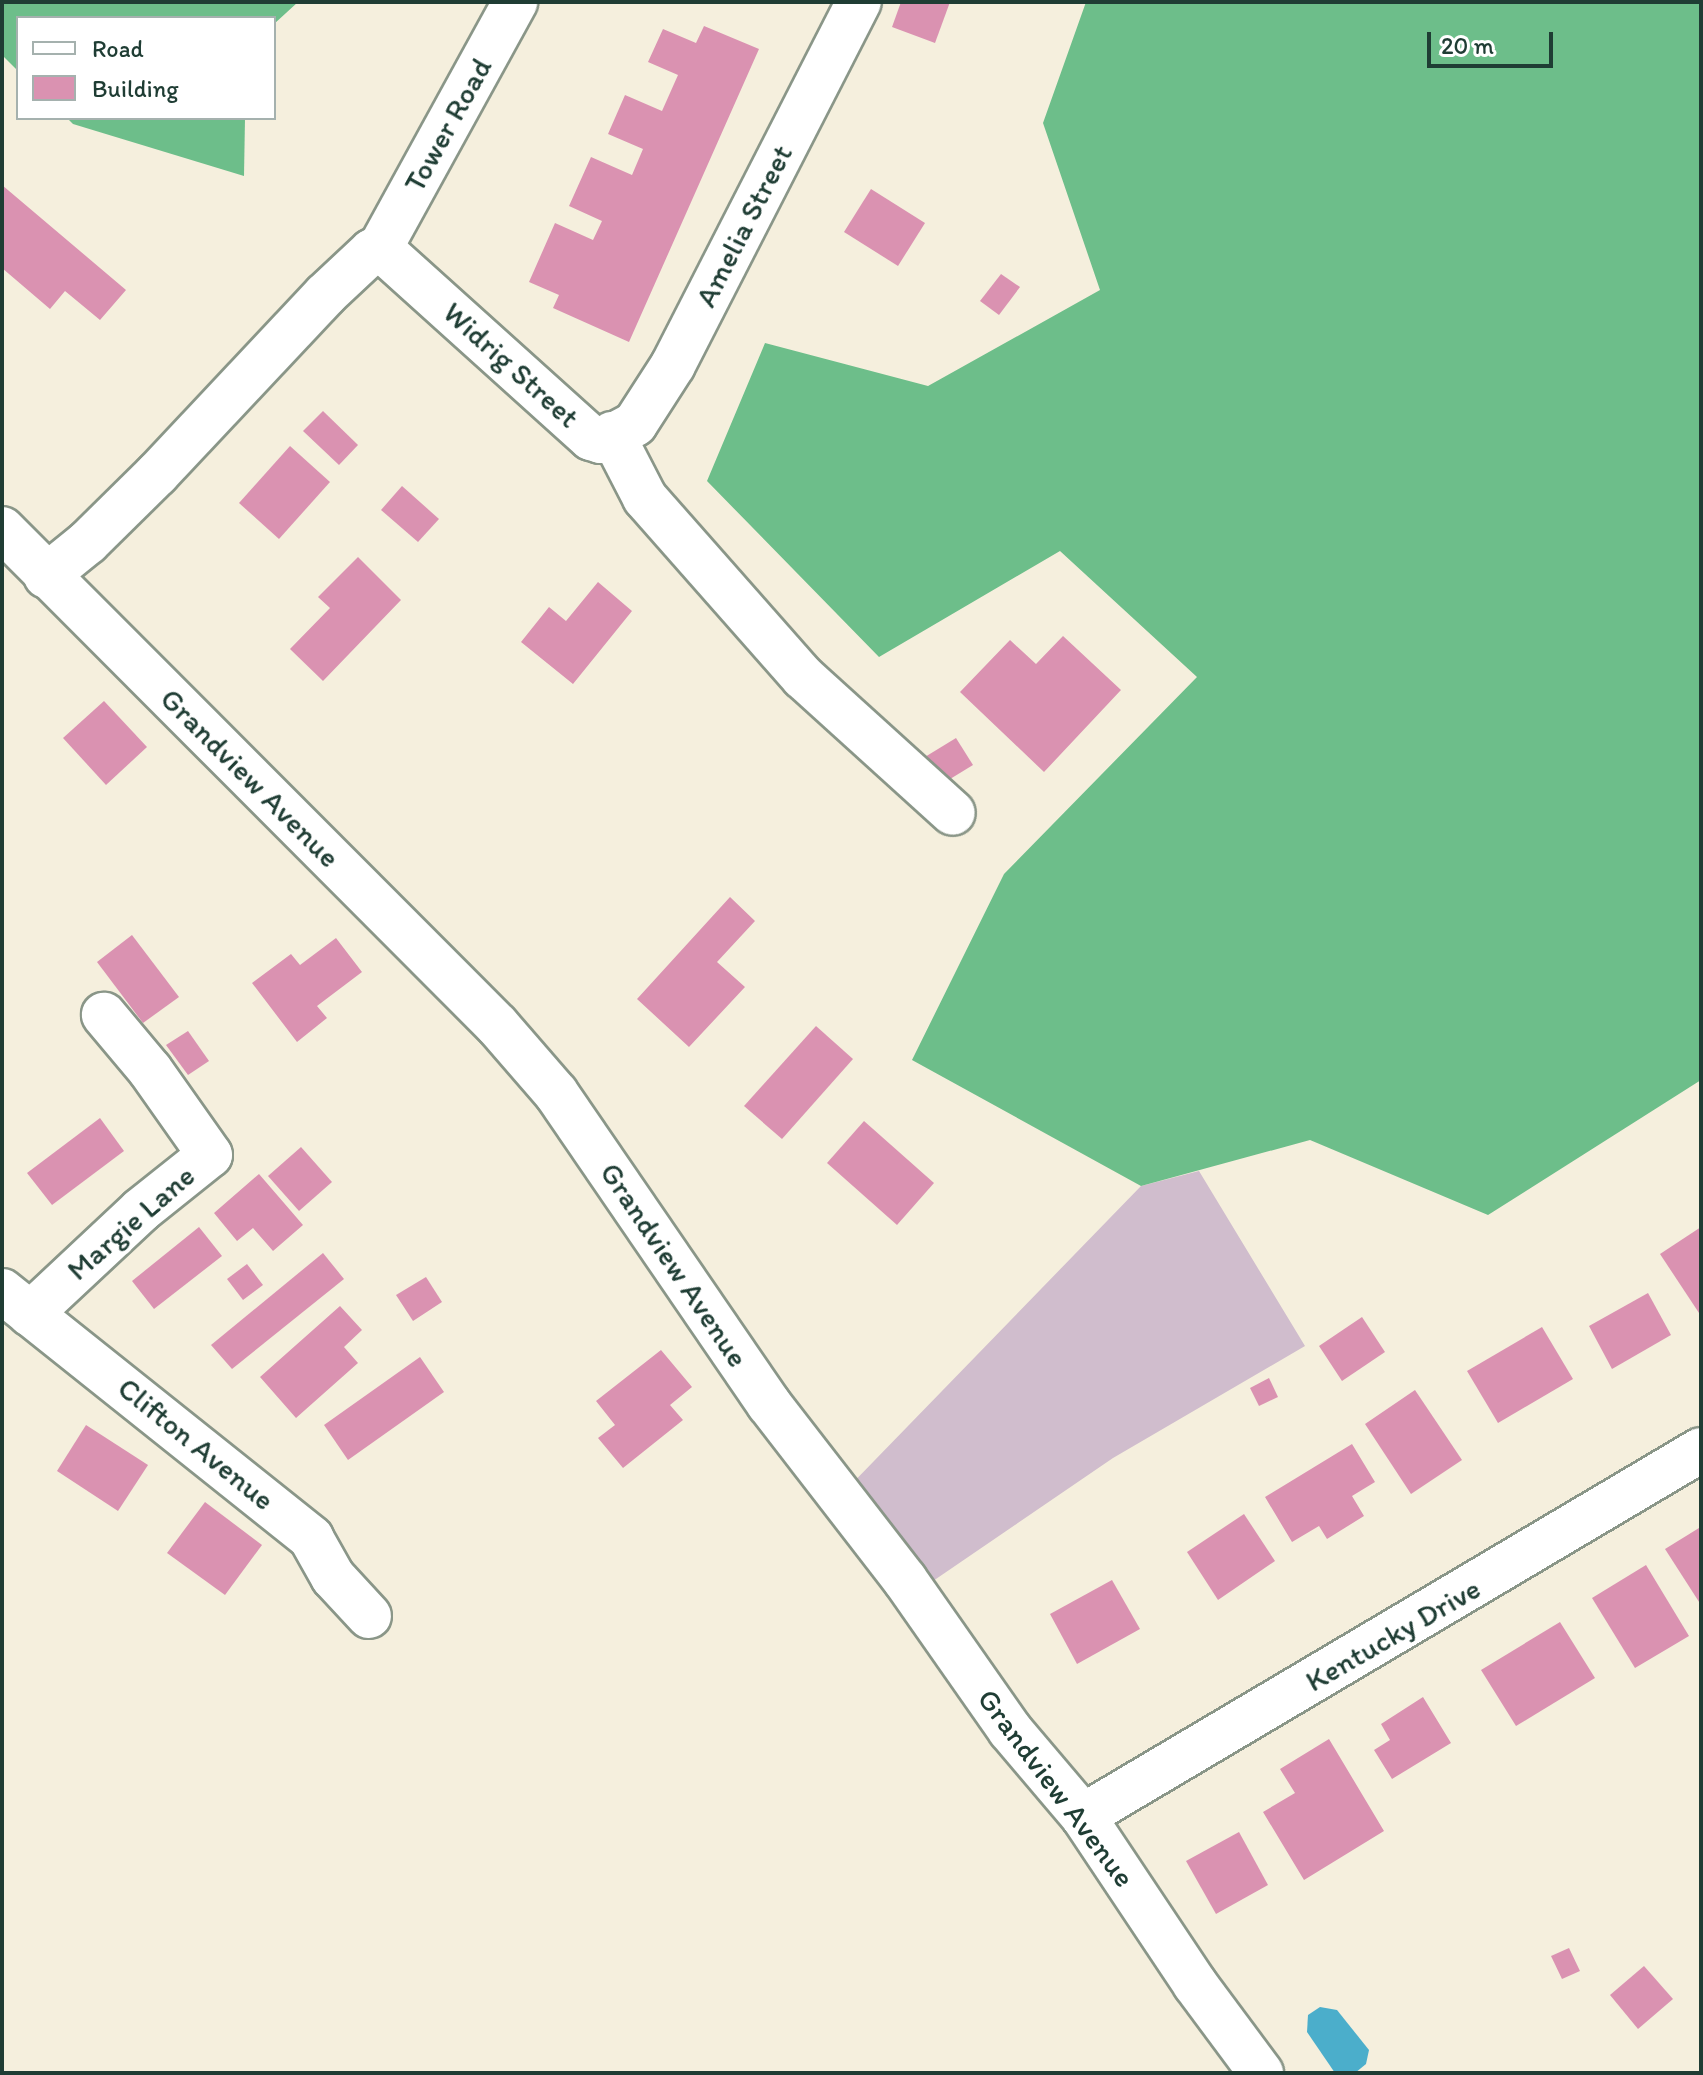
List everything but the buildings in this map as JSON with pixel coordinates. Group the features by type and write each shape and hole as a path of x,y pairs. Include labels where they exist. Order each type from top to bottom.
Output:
{"street":[{"name":"Tower Road","path":"380,248 515,2"},
{"name":"Amelia Street","path":"612,434 635,424 673,365 859,2"},
{"name":"Widrig Street","path":"380,248 591,438 601,441 612,434 645,498 803,677 953,813"},
{"path":"46,576 88,542 157,474 325,295 372,251 380,248"},
{"name":"Grandview Avenue","path":"2,529 497,1025 556,1093 769,1404 905,1580 1010,1730 1083,1816 1195,1984 1261,2073"},
{"name":"Margie Lane","path":"16,1302 210,1155 150,1070 104,1015"},
{"name":"Clifton Avenue","path":"16,1302 248,1484 311,1538 333,1577 369,1616"},
{"name":"Kentucky Drive","path":"1083,1816 1701,1450"}],"shaded area":[{"path":"1199,1171 1305,1346 1113,1458 914,1594 840,1496 1141,1186"}],"green space":[{"path":"2,2 298,2 276,22 276,16 16,16 16,69 2,55"},
{"path":"1086,2 1701,2 1701,1080 1488,1215 1310,1140 1141,1186 912,1060 1004,874 1197,677 1060,551 879,657 707,481 765,343 928,386 1100,290 1043,123"},
{"path":"69,120 245,120 244,176 73,124"}],"water":[{"path":"1320,2007 1337,2010 1369,2050 1366,2064 1355,2073 1335,2073 1307,2032 1308,2015"}]}
